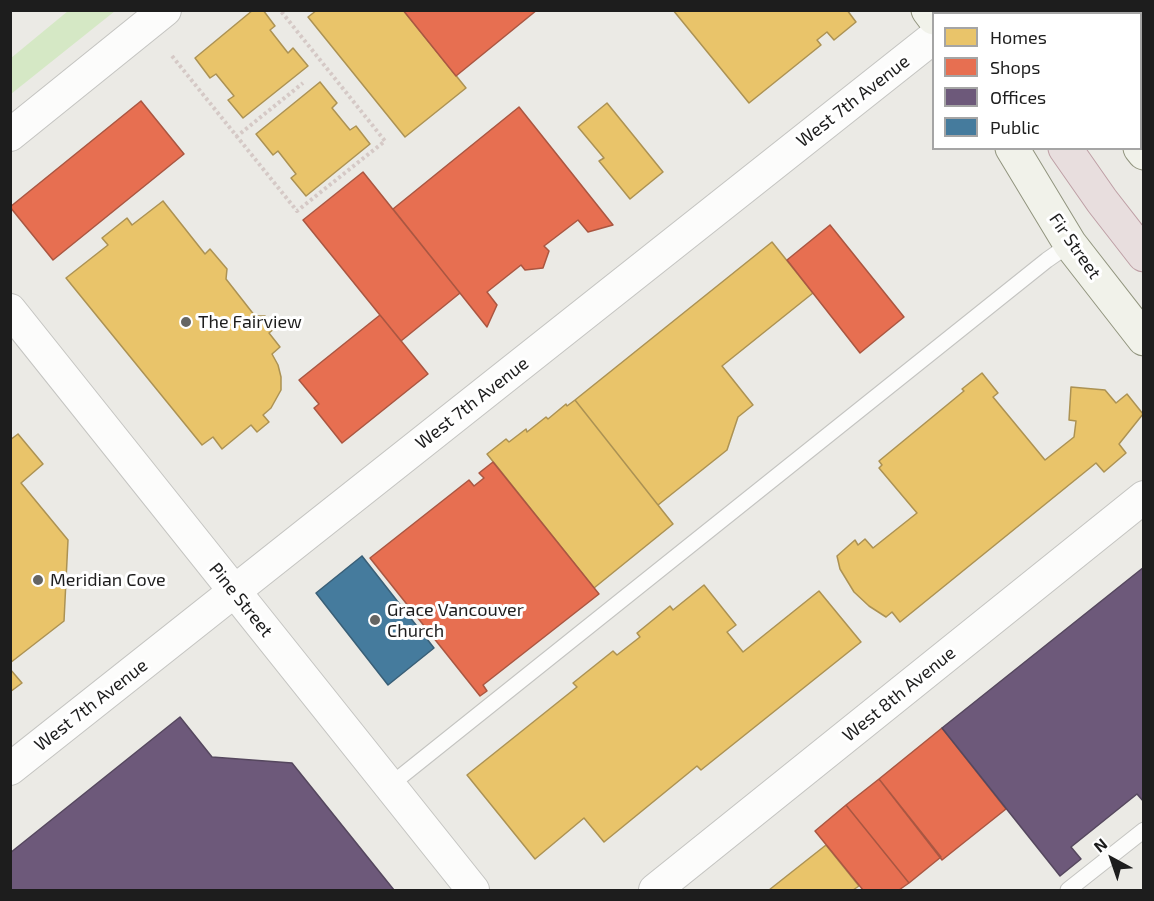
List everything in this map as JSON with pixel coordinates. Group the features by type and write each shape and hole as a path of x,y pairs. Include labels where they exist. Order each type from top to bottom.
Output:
{"highway":[{"path":"1066,150 1143,255"}],"street":[{"path":"10,135 165,10"},
{"name":"West 7th Avenue","path":"10,769 932,38"},
{"name":"Fir Street","path":"1013,150 1070,244 1143,339"},
{"name":"Pine Street","path":"10,309 473,891"},
{"name":"West 8th Avenue","path":"655,891 1143,497"}],"lane":[{"path":"389,786 1047,260 1070,244"},
{"path":"1068,891 1143,830"}],"path":[{"path":"172,56 297,212 385,141 280,10"},
{"path":"236,136 303,83"}],"green space":[{"path":"68,11 115,11 11,94 11,58"}],"building: Homes":[{"path":"253,10 263,10 275,26 270,30 288,53 293,48 308,66 243,118 228,100 234,96 216,74 210,78 195,58"},
{"path":"317,10 403,10 466,88 405,137 308,17"},
{"path":"673,10 847,10 856,22 834,40 827,32 817,40 821,45 749,103"},
{"path":"320,82 337,103 332,108 350,130 356,126 370,144 306,196 291,178 296,174 278,151 273,155 256,134"},
{"path":"607,103 663,172 630,199 599,161 604,158 578,127"},
{"name":"The Fairview","path":"163,201 205,254 210,249 227,269 226,279 255,316 265,316 275,328 269,333 280,347 272,354 281,377 281,390 271,408 263,415 269,422 257,432 251,425 222,449 213,437 202,445 66,278 108,245 102,238 127,218 132,225"},
{"path":"772,242 813,293 722,366 753,405 738,417 727,450 658,505 575,400"},
{"path":"982,373 998,393 993,397 1045,460 1074,437 1076,421 1069,420 1071,387 1105,390 1116,403 1127,394 1143,414 1119,444 1126,453 1104,472 1096,463 900,622 892,612 886,617 854,592 840,569 837,556 855,540 858,545 865,539 873,548 917,513 879,468 882,465 879,461 964,391 962,389"},
{"path":"575,400 673,524 594,588 487,454 506,439 509,442 526,429 527,432 546,417 548,419 566,404 567,406"},
{"name":"Meridian Cove","path":"18,434 43,464 21,483 68,540 64,621 10,663 10,440"},
{"path":"704,585 736,625 727,632 743,652 819,591 861,642 701,770 697,766 604,842 584,818 535,859 467,775 577,687 573,683 613,651 617,655 640,637 637,633 670,606 673,610"},
{"path":"10,669 22,683 10,692"},
{"path":"826,845 859,886 853,890 769,890"}],"building: Shops":[{"path":"403,10 537,10 456,76"},
{"path":"141,101 184,154 53,260 10,207"},
{"path":"519,107 613,225 588,232 578,220 544,246 549,251 543,268 525,270 521,265 487,292 497,305 487,327 393,209"},
{"path":"363,172 460,293 401,341 303,220"},
{"path":"830,225 904,317 860,353 787,260"},
{"path":"380,315 428,374 342,443 314,408 319,404 299,380"},
{"path":"493,462 599,594 483,685 487,691 480,696 370,558 469,480 474,486 484,478 479,473"},
{"path":"942,728 1006,809 942,860 879,779"},
{"path":"879,779 941,857 909,883 846,805"},
{"path":"846,805 909,883 899,890 863,890 815,831"}],"building: Offices":[{"path":"1144,567 1144,802 1137,794 1071,847 1081,859 1060,876 942,728"},
{"path":"180,717 212,757 292,763 394,890 10,890 10,853"}],"building: Public":[{"name":"Grace Vancouver Church","path":"362,556 434,648 388,685 316,593"}],"place":[{"name":"The Fairview","path":"186,322"},
{"name":"Meridian Cove","path":"38,580"},
{"name":"Grace Vancouver Church","path":"375,620"}]}
